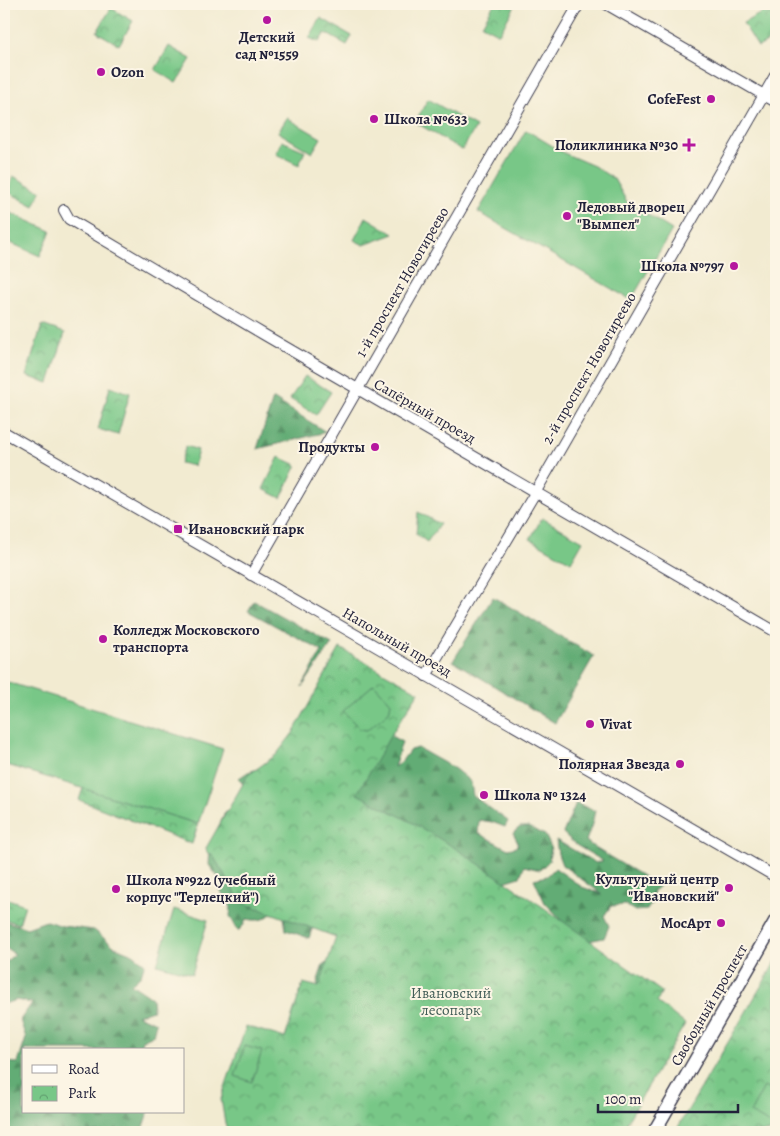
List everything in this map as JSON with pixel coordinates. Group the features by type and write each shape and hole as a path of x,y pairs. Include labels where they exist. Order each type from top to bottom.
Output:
{"main road":[{"name":"Свободный проспект","path":"654,1132 776,920"}],"street":[{"name":"1-й проспект Новогиреево","path":"251,575 579,4"},
{"path":"606,4 776,102"},
{"name":"2-й проспект Новогиреево","path":"426,676 535,493 776,74"},
{"name":"Сапёрный проезд","path":"64,210 68,219 358,390 776,632"},
{"name":"Напольный проезд","path":"4,432 776,877"}],"green space":[{"path":"494,4 516,4 499,34 482,25"},
{"path":"776,5 776,37 758,47 743,23"},
{"path":"111,8 133,21 119,45 97,32"},
{"path":"321,18 352,36 347,45 325,33 319,42 309,38"},
{"path":"169,46 191,59 176,83 155,70"},
{"path":"428,99 476,127 462,150 415,122"},
{"path":"287,118 321,138 312,153 278,132"},
{"name":"Ледовый дворец \"Вымпел\"","path":"526,130 566,154 594,166 614,179 627,202 672,230 631,300 478,212"},
{"path":"282,141 305,151 299,165 276,154"},
{"path":"13,176 41,191 34,206 8,192"},
{"path":"4,210 51,231 40,256 4,240"},
{"path":"366,217 394,234 364,245 354,240"},
{"path":"42,325 65,333 49,383 26,376"},
{"path":"305,376 331,392 316,415 290,399"},
{"path":"110,387 130,393 118,435 98,429"},
{"path":"274,399 326,432 257,449"},
{"path":"186,446 198,450 194,466 180,463"},
{"path":"279,457 297,465 281,498 263,489"},
{"path":"418,512 440,524 427,542 416,534"},
{"path":"542,518 583,541 571,562 530,539"},
{"path":"493,597 594,656 555,723 453,661"},
{"path":"254,601 332,644 302,687 322,651 248,611"},
{"name":"Ивановский лесопарк","path":"340,648 419,692 389,738 357,794 413,823 455,848 540,905 662,992 657,1002 685,1024 621,1132 228,1132 221,1099 246,1026 285,1038 303,983 319,987 336,937 241,902 212,854 207,853 206,848 248,775 276,755 293,733"},
{"path":"4,681 223,749 198,824 4,764"},
{"path":"374,684 391,703 389,712 367,730 360,729 343,711"},
{"path":"382,731 402,742 394,767 401,762 410,750 418,748 455,769 471,782 473,796 508,821 505,827 479,820 478,833 508,849 516,847 518,842 513,833 520,827 529,827 545,835 551,847 549,861 540,870 524,866 520,877 504,882 343,1053 317,983 323,965 349,951 384,950 319,928 312,929 309,938 286,930 283,911 277,909 263,919 246,919 238,931 230,916 231,907 220,890 218,877 209,865 210,846 225,812 237,808 245,788 239,778 248,772"},
{"path":"83,788 198,824 192,844 79,800"},
{"path":"576,803 595,811 586,841 659,886 653,891 654,899 647,910 635,911 625,905 611,906 604,916 609,926 604,938 588,941 580,939 545,903 534,879 547,876 555,868 582,887 602,894 562,865 558,854 556,840 596,863 603,861 576,845 563,833"},
{"path":"5,898 25,905 19,924 4,919"},
{"path":"174,909 208,920 192,974 157,964"},
{"path":"4,921 27,928 46,921 63,926 94,930 115,947 133,954 145,963 141,975 131,984 152,998 153,1010 137,1015 156,1023 153,1035 142,1040 140,1048 23,1048 26,1038 20,1020 32,1003 16,1000 4,1004 4,963 15,954 4,947 6,938 4,937"},
{"path":"776,961 776,1132 675,1132"},
{"path":"245,1046 262,1051 252,1082 235,1076"},
{"path":"22,1050 22,1114 148,1114 144,1132 4,1132 4,1062 18,1063"},
{"path":"764,1087 776,1093 776,1127 750,1113"}],"place":[{"name":"Детский сад №1559","path":"267,20"},
{"name":"Ozon","path":"101,72"},
{"name":"CofeFest","path":"711,99"},
{"name":"Школа №633","path":"374,119"},
{"name":"Поликлиника №30","path":"689,145"},
{"name":"Ледовый дворец \"Вымпел\"","path":"567,216"},
{"name":"Школа №797","path":"734,266"},
{"name":"Продукты","path":"375,447"},
{"name":"Ивановский парк","path":"178,529"},
{"name":"Колледж Московского транспорта","path":"103,639"},
{"name":"Vivat","path":"590,724"},
{"name":"Полярная Звезда","path":"680,764"},
{"name":"Школа № 1324","path":"484,795"},
{"name":"Культурный центр \"Ивановский\"","path":"729,888"},
{"name":"Школа №922 (учебный корпус \"Терлецкий\")","path":"116,889"},
{"name":"МосАрт","path":"721,923"}]}
